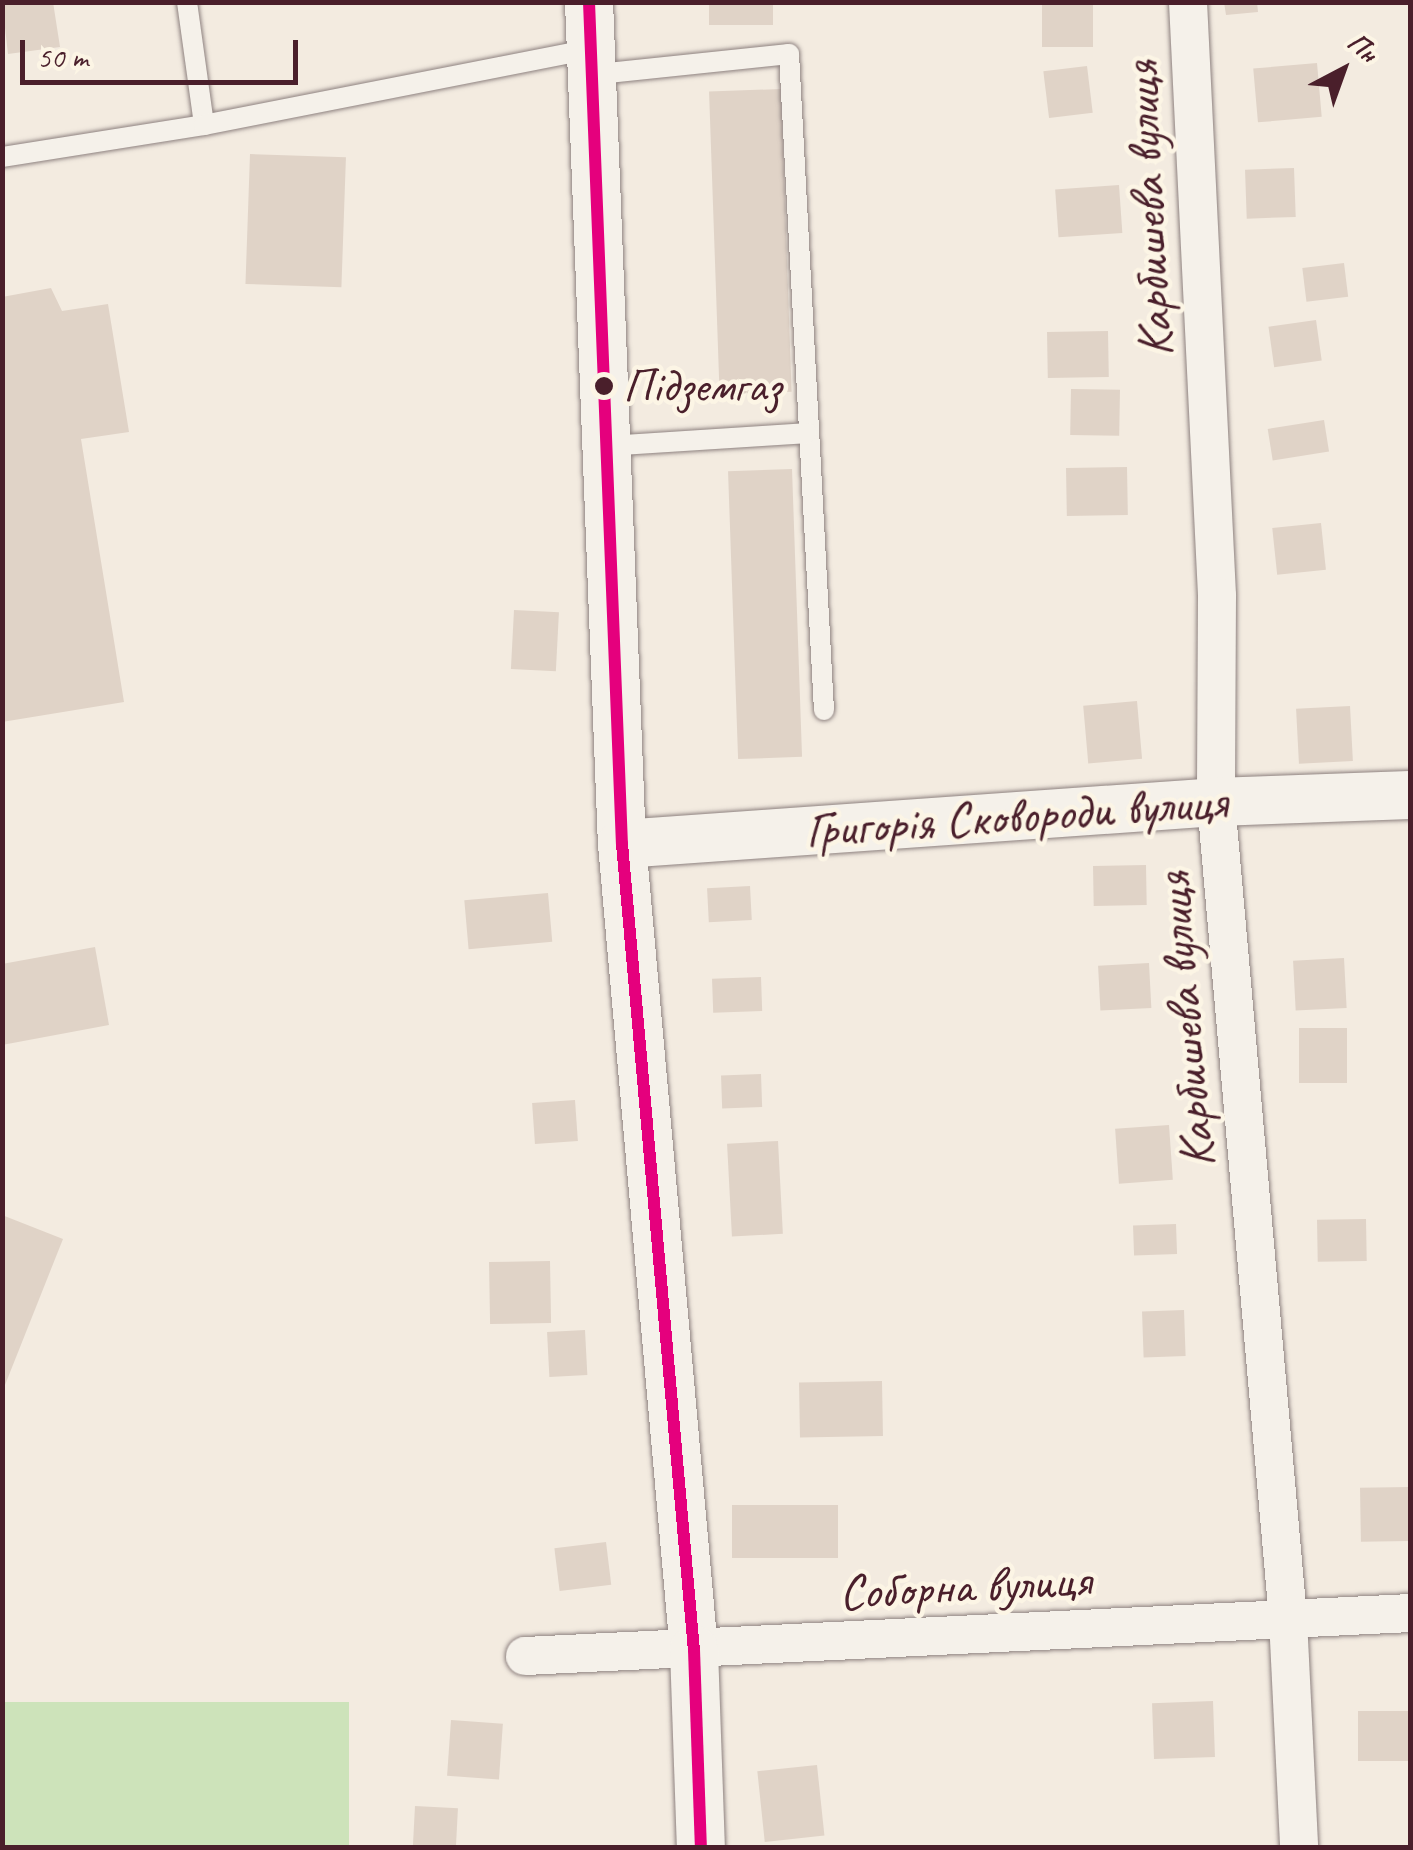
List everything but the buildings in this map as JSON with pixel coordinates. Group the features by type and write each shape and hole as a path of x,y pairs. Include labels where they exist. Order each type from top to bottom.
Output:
{"street":[{"path":"589,2 622,844 694,1650 701,1848"},
{"name":"Карбишева вулиця","path":"1188,2 1217,596 1216,802 1288,1619 1299,1848"},
{"name":"Григорія Сковороди вулиця","path":"622,844 1216,802 1410,795"},
{"name":"Соборна вулиця","path":"525,1656 1410,1613"}],"lane":[{"path":"186,2 204,125"},
{"path":"2,157 589,63 789,54 824,710"},
{"path":"605,446 807,433"}],"green space":[{"path":"3,1702 349,1702 349,1847 3,1847"}],"transit line":[{"path":"589,2 622,844 694,1650 701,1848"}],"place":[{"name":"Підземгаз","path":"604,386"}]}
